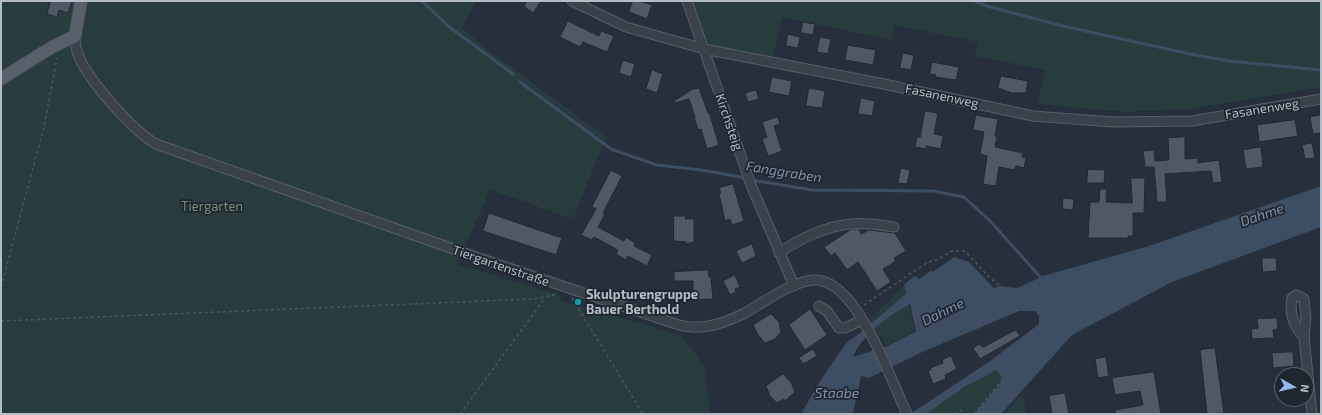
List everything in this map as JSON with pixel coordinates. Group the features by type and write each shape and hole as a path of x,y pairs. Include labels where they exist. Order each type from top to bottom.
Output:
{"main road":[{"path":"1,79 52,47 75,36 81,1"}],"street":[{"name":"Fasanenweg","path":"572,1 626,27 704,49 884,84 1033,116 1113,122 1192,121 1321,99"},
{"name":"Kirchsteig","path":"687,1 751,185 794,286"},
{"name":"Tiergartenstraße","path":"75,36 75,47 78,57 89,74 124,117 146,138 156,144 476,257 687,328 706,327 723,323 794,286 814,280 824,281 835,286 846,295 863,322 877,346 907,414"},
{"path":"779,253 794,243 838,226 863,223 894,227"},
{"path":"818,306 827,311 840,328 845,328 863,322"},
{"path":"1304,338 1312,414"}],"path":[{"path":"1,287 44,127 57,58"},
{"path":"864,305 928,262 937,260 952,250 965,252 989,277 1000,286"},
{"path":"1,321 545,298 559,294"},
{"path":"571,297 643,414"},
{"path":"460,414 545,298"},
{"path":"974,414 1003,379"},
{"path":"955,414 960,410 966,414"}],"green space":[{"name":"Tiergarten","path":"1,1 477,1 462,28 484,47 606,137 573,219 490,190 457,264 557,294 562,301 681,335 704,365 710,414 1,414"},
{"path":"692,1 1321,1 1321,87 1190,109 1124,112 1038,104 1045,70 975,56 978,42 893,25 892,40 782,17 773,58 710,45 704,36"},
{"path":"904,286 915,330 887,346 870,319"},
{"path":"997,370 1003,379 974,414 926,414 966,386"},
{"path":"1023,393 1026,414 1005,414"}],"water":[{"path":"1321,186 1321,227 1172,282 1072,335 1001,414 974,414 1003,380 997,370 966,386 926,414 910,414 990,361 1039,324 1039,316 1035,311 1019,311 920,353 869,378 861,376 853,414 801,414 820,381 847,342 859,334 906,294 904,284 915,276 919,279 932,270 933,272 954,257 969,262 994,288 1000,286 1017,288 1043,276 1149,246","holes":["910,304 916,331 888,346 853,357 869,333 885,320"]}],"building":[{"path":"51,1 72,1 68,13 59,10 57,17 47,14"},
{"path":"527,1 541,1 533,13 524,6"},
{"path":"633,1 639,1 652,5 647,19 629,12"},
{"path":"568,21 599,36 601,31 614,36 607,52 583,42 580,47 560,37"},
{"path":"803,22 815,24 813,35 801,33"},
{"path":"788,34 800,37 798,48 786,46"},
{"path":"820,37 831,39 828,54 817,52"},
{"path":"848,45 876,50 873,65 845,60"},
{"path":"903,53 914,55 911,70 900,68"},
{"path":"623,60 635,64 631,77 619,73"},
{"path":"932,62 959,67 956,80 935,77 936,75 930,74"},
{"path":"652,70 663,74 657,93 646,89"},
{"path":"1001,76 1028,81 1026,93 1012,93 998,88"},
{"path":"772,77 792,81 789,96 769,92"},
{"path":"699,88 708,113 709,112 719,145 707,149 701,129 698,130 689,99 675,103 674,101 691,90"},
{"path":"809,88 825,91 822,108 806,106"},
{"path":"756,90 759,99 748,102 745,93"},
{"path":"861,98 875,101 872,116 858,114"},
{"path":"925,111 938,113 934,134 943,136 941,149 926,146 926,149 915,147 917,137 920,137"},
{"path":"976,115 998,119 995,147 1023,153 1022,157 1026,158 1024,168 1016,166 1015,170 999,167 996,186 983,184 987,156 980,154 984,132 973,130"},
{"path":"1321,115 1321,133 1313,134 1310,117"},
{"path":"778,117 780,124 774,126 782,151 768,156 762,139 767,137 762,122"},
{"path":"1295,120 1298,136 1259,142 1257,125"},
{"path":"1185,137 1185,159 1198,158 1198,163 1219,160 1222,182 1213,183 1211,171 1165,174 1167,202 1157,202 1154,167 1145,167 1143,151 1154,150 1155,161 1169,160 1168,138"},
{"path":"1312,143 1315,158 1305,159 1302,145"},
{"path":"1261,147 1263,167 1246,169 1243,150"},
{"path":"901,168 910,170 907,184 898,183"},
{"path":"1088,169 1105,170 1104,183 1087,183"},
{"path":"611,170 622,176 603,213 605,214 598,227 624,241 626,237 635,243 634,246 652,255 647,266 628,256 626,260 616,254 618,250 594,237 592,240 581,235 596,209 592,207"},
{"path":"1131,178 1145,178 1144,213 1133,213 1133,236 1128,236 1128,238 1088,238 1090,202 1099,202 1100,189 1107,189 1106,202 1132,203"},
{"path":"733,184 744,221 732,225 730,219 725,221 719,188"},
{"path":"1063,198 1074,199 1073,210 1063,209"},
{"path":"489,213 562,238 556,255 483,231"},
{"path":"674,216 686,216 685,219 694,219 694,242 686,244 686,242 674,241"},
{"path":"859,229 861,234 869,230 895,233 906,251 894,258 896,261 883,269 891,282 877,291 858,262 847,270 835,253 831,256 824,247 850,230"},
{"path":"752,244 756,256 742,263 736,251"},
{"path":"1262,258 1276,258 1277,271 1263,272"},
{"path":"708,270 709,277 711,277 713,299 693,300 693,281 674,281 674,272"},
{"path":"735,275 740,287 735,289 736,292 730,295 723,281"},
{"path":"810,309 827,335 805,350 789,325"},
{"path":"771,314 779,322 781,332 775,339 765,343 758,335 753,325"},
{"path":"1277,318 1278,329 1273,330 1274,338 1252,339 1251,329 1258,328 1257,319"},
{"path":"1016,330 1020,336 980,359 973,348 979,344 983,347"},
{"path":"1215,348 1224,413 1207,414 1200,350"},
{"path":"813,349 817,356 803,364 799,358"},
{"path":"1293,352 1294,366 1273,368 1272,353"},
{"path":"951,356 957,369 945,375 946,379 933,384 928,371 931,370 930,368 943,363 942,360"},
{"path":"1106,357 1109,376 1098,378 1095,359"},
{"path":"1154,372 1161,414 1116,414 1115,410 1143,405 1140,391 1115,395 1112,378"},
{"path":"783,374 791,382 795,392 785,401 784,399 777,403 770,396 766,386"},
{"path":"1065,393 1069,414 1052,414 1049,396"}],"waterway":[{"name":"Fanggraben","path":"422,1 448,26 513,74"},
{"path":"974,1 990,7 1063,26 1190,54 1229,61 1321,70"},
{"name":"Fanggraben","path":"520,82 611,149 657,165 701,170 746,178"},
{"name":"Fanggraben","path":"752,180 812,190 933,191 964,197 990,221 1043,280"}],"place":[{"name":"Skulpturengruppe Bauer Berthold","path":"578,302"}],"water label":[{"name":"Dahme","path":"1262,215"},
{"name":"Dahme","path":"943,312"},
{"name":"Staabe","path":"837,393"}]}
